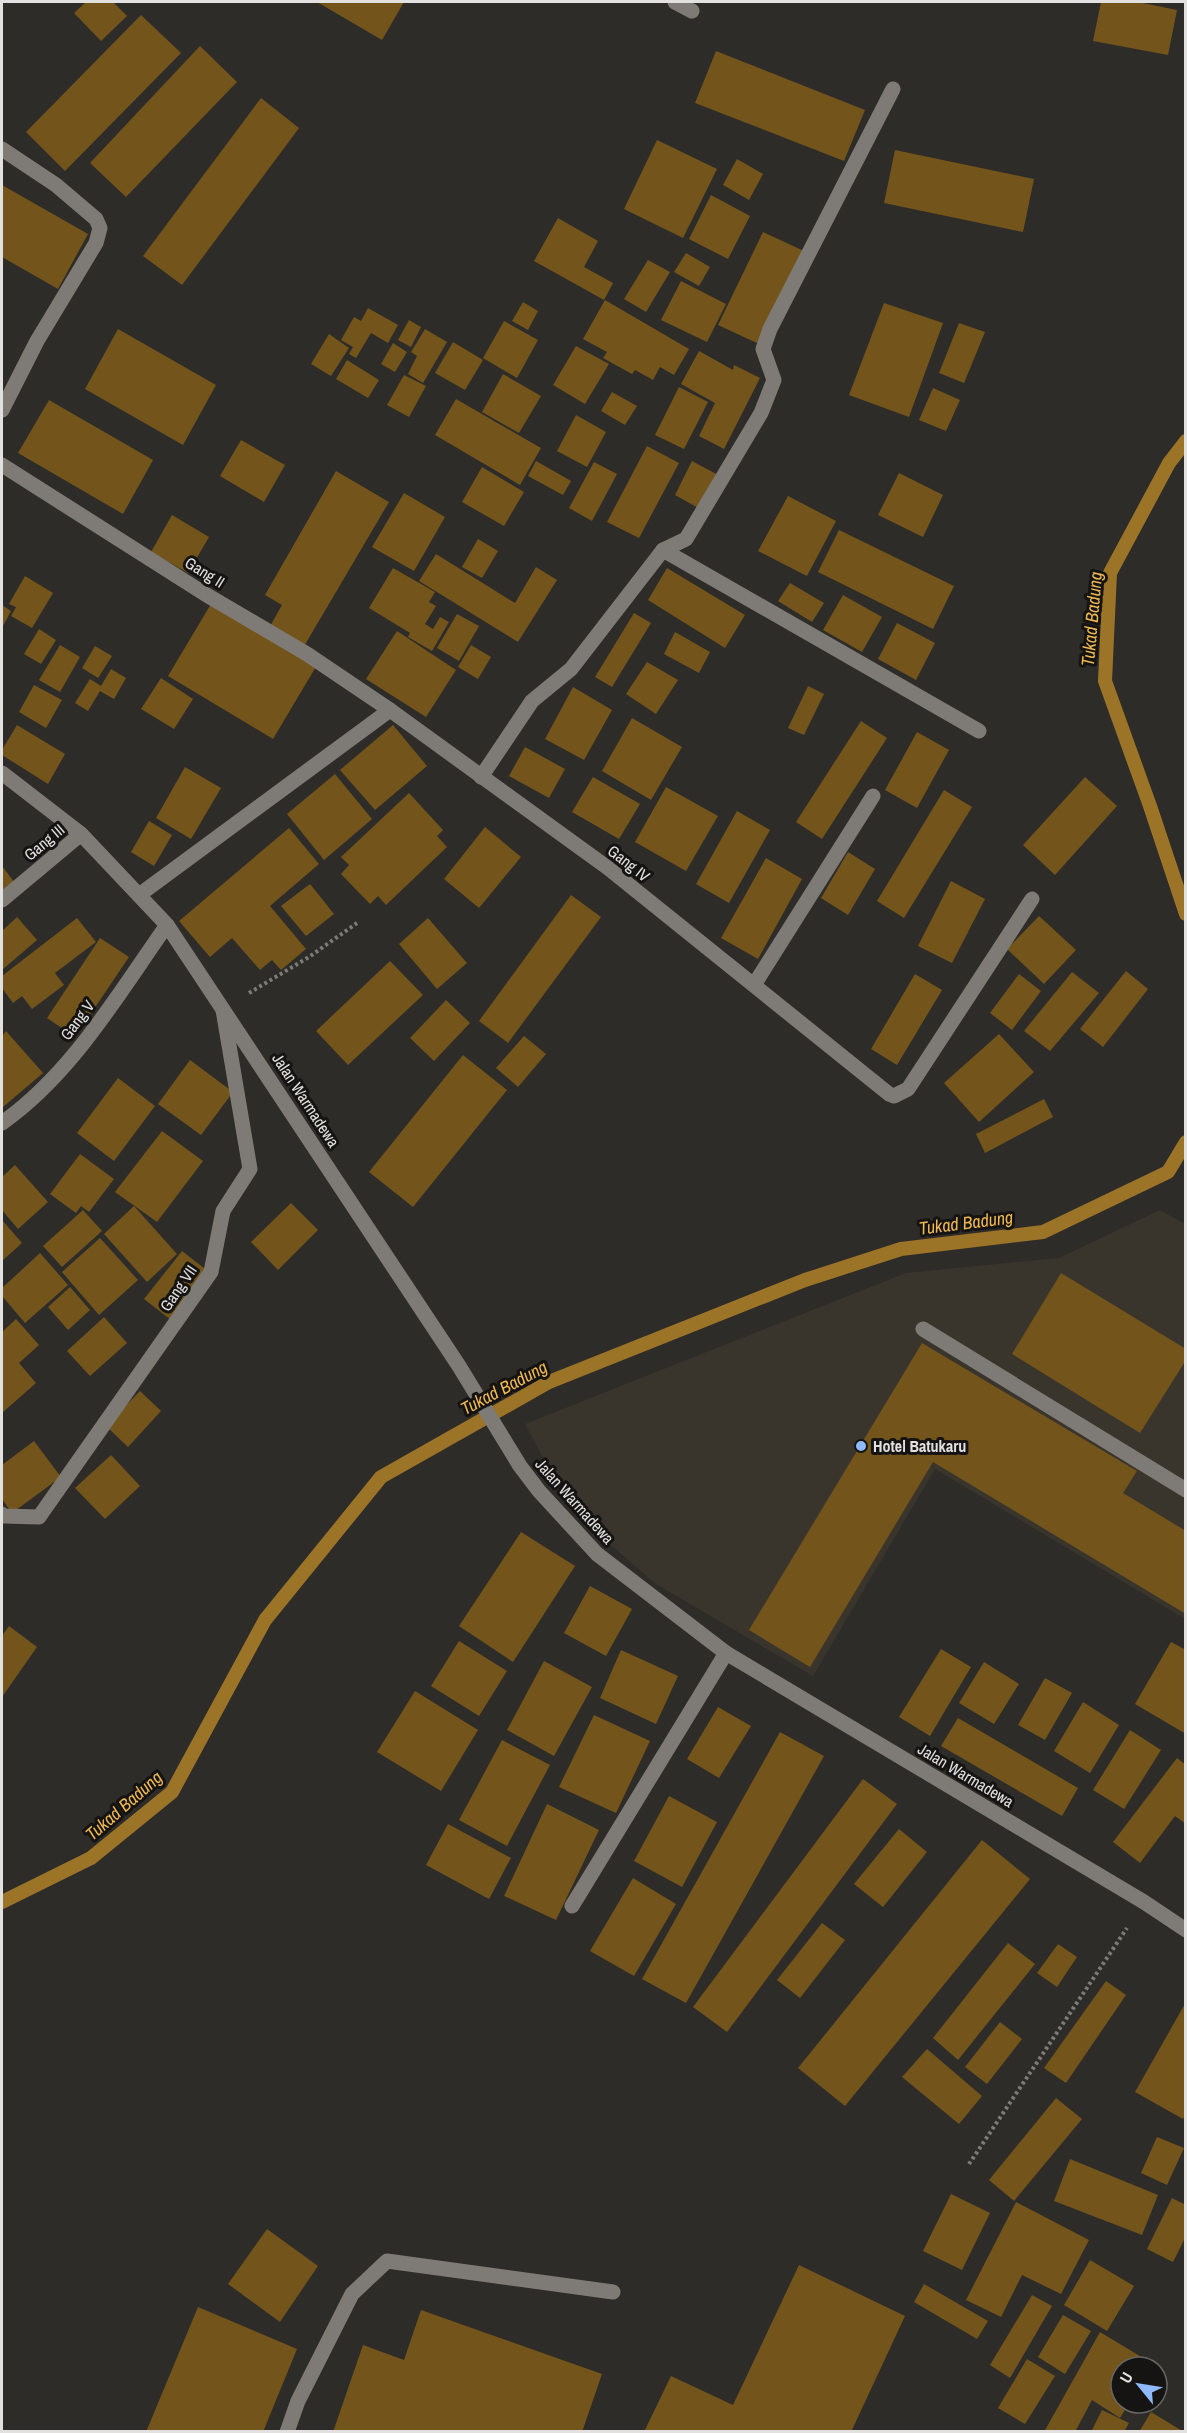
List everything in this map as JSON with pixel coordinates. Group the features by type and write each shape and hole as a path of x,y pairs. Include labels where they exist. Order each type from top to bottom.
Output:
{"street":[{"path":"675,2 692,11"},
{"path":"481,777 532,701 571,669 663,550 686,539 761,413 774,380 764,349 770,329 893,89"},
{"path":"2,149 56,185 96,219 100,228 96,243 37,341 2,410"},
{"name":"Gang II","path":"2,465 205,594 307,654 390,710"},
{"path":"663,550 979,730"},
{"path":"139,895 390,710"},
{"name":"Gang IV","path":"390,710 608,868 894,1096 908,1089 1032,899"},
{"name":"Jalan Warmadewa","path":"2,773 81,834 167,925 459,1366 520,1466 552,1506 597,1554 726,1653 1144,1902 1185,1930"},
{"path":"754,985 873,796"},
{"name":"Gang III","path":"2,900 81,834"},
{"name":"Gang V","path":"2,1124 16,1114 51,1080 83,1043 167,925"},
{"name":"Gang VII","path":"2,1514 39,1517 211,1272 223,1211 250,1169 223,1009"},
{"path":"923,1329 1185,1490"},
{"path":"573,1906 726,1653"},
{"path":"287,2432 298,2401 352,2294 387,2261 613,2292"}],"path":[{"path":"223,1009 309,957 357,923"},
{"path":"969,2164 1144,1902"}],"shaded area":[{"name":"Hotel Batukaru","path":"1160,1210 1185,1224 1185,1619 935,1469 813,1676 656,1584 611,1545 557,1484 525,1424 906,1273 1059,1258"}],"building":[{"path":"86,2 113,2 127,16 101,41 74,13"},
{"path":"317,2 404,2 382,40"},
{"path":"1101,2 1138,2 1177,10 1168,55 1093,41"},
{"path":"141,15 181,53 65,171 26,132"},
{"path":"200,46 237,82 126,197 90,163"},
{"path":"716,51 865,110 844,161 695,103"},
{"path":"261,98 299,128 182,285 143,256"},
{"path":"657,140 717,169 683,238 624,209"},
{"path":"895,150 1034,179 1023,232 884,203"},
{"path":"737,159 763,174 749,200 723,185"},
{"path":"2,185 88,234 58,289 2,257"},
{"path":"711,195 750,216 728,259 689,239"},
{"path":"558,218 598,241 584,267 613,283 604,300 534,261"},
{"path":"763,232 804,251 759,344 718,325"},
{"path":"686,253 710,267 699,286 674,272"},
{"path":"648,260 670,272 646,312 624,299"},
{"path":"681,281 726,304 707,342 661,320"},
{"path":"605,300 689,349 674,375 660,367 653,380 635,370 632,374 603,358 607,352 583,339"},
{"path":"523,302 538,311 528,330 512,321"},
{"path":"884,303 943,323 909,417 849,395"},
{"path":"368,308 398,325 388,343 371,333 356,358 349,354 353,347 341,340 354,317 361,321"},
{"path":"409,320 421,327 411,347 398,340"},
{"path":"504,321 538,340 517,378 483,358"},
{"path":"959,323 985,332 964,383 939,373"},
{"path":"118,329 216,385 183,445 85,389"},
{"path":"425,329 447,342 423,383 408,374 417,356 411,352"},
{"path":"329,334 349,348 331,376 311,364"},
{"path":"453,342 483,360 465,390 435,373"},
{"path":"393,343 407,352 395,372 381,364"},
{"path":"576,346 609,364 585,404 553,385"},
{"path":"699,351 733,370 734,365 760,378 724,449 699,436 715,403 681,384"},
{"path":"347,360 379,380 368,398 336,379"},
{"path":"503,374 541,396 519,433 482,412"},
{"path":"404,375 426,386 409,417 387,405"},
{"path":"679,387 708,402 684,449 655,435"},
{"path":"933,388 960,400 946,431 919,420"},
{"path":"612,392 637,406 625,425 601,411"},
{"path":"456,399 541,448 520,485 435,435"},
{"path":"49,400 153,460 123,514 18,453"},
{"path":"576,415 606,432 587,467 557,451"},
{"path":"241,440 285,465 264,502 220,476"},
{"path":"647,446 679,463 639,538 607,522"},
{"path":"536,461 571,481 563,495 528,476"},
{"path":"692,461 720,476 702,510 675,495"},
{"path":"594,462 617,474 592,521 569,508"},
{"path":"482,467 524,492 504,526 462,502"},
{"path":"336,471 389,502 303,648 269,628 282,605 265,595"},
{"path":"899,473 943,495 923,537 878,515"},
{"path":"404,493 445,517 414,571 372,547"},
{"path":"788,496 836,521 807,576 758,551"},
{"path":"172,515 209,537 188,573 151,552"},
{"path":"839,530 954,586 933,629 818,572"},
{"path":"478,539 498,551 482,578 462,567"},
{"path":"436,554 515,603 536,567 557,580 518,642 419,581"},
{"path":"393,568 435,592 429,602 436,606 425,624 433,629 440,617 449,622 432,651 408,637 410,633 369,608"},
{"path":"667,568 745,615 725,648 648,600"},
{"path":"25,576 53,593 32,628 11,616 16,607 9,604"},
{"path":"790,583 824,603 812,622 778,601"},
{"path":"843,595 882,617 862,652 823,630"},
{"path":"211,604 317,665 273,739 168,676"},
{"path":"2,605 11,611 2,628"},
{"path":"634,613 651,623 612,687 595,677"},
{"path":"457,614 479,626 459,661 437,648"},
{"path":"897,623 935,643 916,680 878,659"},
{"path":"39,629 56,640 41,664 24,654"},
{"path":"397,631 456,670 426,717 366,679"},
{"path":"675,632 710,652 699,673 664,654"},
{"path":"60,645 80,657 60,692 39,680"},
{"path":"471,645 491,657 478,679 458,667"},
{"path":"95,646 112,656 98,678 82,668"},
{"path":"647,662 678,680 656,714 626,694"},
{"path":"111,669 126,678 114,699 100,691 88,711 75,703 90,679 101,686"},
{"path":"161,678 193,699 174,729 141,709"},
{"path":"34,685 62,700 46,728 19,712"},
{"path":"808,686 824,694 804,735 788,728"},
{"path":"573,687 612,710 584,760 545,739"},
{"path":"632,718 682,747 651,800 602,771"},
{"path":"861,721 887,738 822,839 796,822"},
{"path":"17,725 65,754 48,784 2,755 2,750"},
{"path":"393,725 427,766 375,810 340,770"},
{"path":"917,732 949,750 917,808 885,790"},
{"path":"525,747 565,769 549,798 509,776"},
{"path":"185,767 221,788 191,839 156,818"},
{"path":"335,774 372,819 324,860 287,814"},
{"path":"593,777 640,804 619,839 572,812"},
{"path":"1085,777 1117,806 1055,875 1023,845"},
{"path":"666,787 718,816 686,871 635,842"},
{"path":"944,790 972,807 904,918 877,901"},
{"path":"409,793 443,830 437,836 447,847 386,905 378,896 370,904 341,874 349,865 341,857"},
{"path":"737,811 770,830 729,903 696,884"},
{"path":"149,821 172,835 154,866 131,852"},
{"path":"485,827 521,857 479,908 444,879"},
{"path":"289,828 319,864 270,906 306,949 281,970 272,960 260,970 232,938 210,957 179,921"},
{"path":"848,852 875,869 848,915 821,898"},
{"path":"766,858 802,879 758,959 721,938"},
{"path":"2,866 15,883 2,895"},
{"path":"951,881 985,899 952,963 918,946"},
{"path":"310,884 334,914 306,936 281,906"},
{"path":"571,895 601,917 508,1043 479,1021"},
{"path":"1039,916 1076,950 1044,984 1007,949"},
{"path":"17,917 37,940 2,970 2,931"},
{"path":"77,918 96,942 55,973 64,985 32,1009 22,996 13,1003 2,988 2,976"},
{"path":"428,918 467,963 437,989 399,944"},
{"path":"100,938 129,957 75,1037 47,1018"},
{"path":"390,961 423,995 348,1065 316,1031"},
{"path":"1126,971 1148,989 1103,1047 1080,1029"},
{"path":"1072,972 1099,993 1050,1051 1024,1031"},
{"path":"915,974 942,990 897,1065 871,1049"},
{"path":"1019,974 1041,991 1012,1030 990,1013"},
{"path":"446,1000 470,1023 434,1061 410,1038"},
{"path":"6,1031 43,1073 3,1107 2,1036"},
{"path":"999,1034 1034,1072 979,1122 944,1083"},
{"path":"524,1036 546,1054 518,1087 496,1068"},
{"path":"463,1055 507,1090 413,1207 369,1172"},
{"path":"190,1060 233,1092 201,1135 158,1104"},
{"path":"118,1078 155,1106 114,1161 77,1133"},
{"path":"1044,1099 1053,1117 985,1153 976,1134"},
{"path":"162,1131 203,1161 157,1222 115,1192"},
{"path":"80,1154 114,1179 89,1212 81,1206 76,1213 50,1194"},
{"path":"15,1165 48,1202 18,1229 2,1210 2,1177"},
{"path":"291,1203 318,1230 278,1270 251,1242"},
{"path":"134,1206 177,1254 147,1282 104,1234"},
{"path":"83,1210 102,1231 62,1267 43,1246"},
{"path":"2,1220 22,1243 2,1261"},
{"path":"100,1238 138,1280 99,1315 62,1272"},
{"path":"182,1251 209,1272 171,1320 144,1299"},
{"path":"40,1253 68,1285 25,1323 2,1296 2,1288"},
{"path":"1061,1273 1186,1349 1186,1360 1140,1433 1012,1354"},
{"path":"70,1287 90,1310 68,1330 48,1307"},
{"path":"104,1317 127,1343 90,1376 67,1351"},
{"path":"16,1319 39,1345 19,1363 36,1383 2,1413 2,1332"},
{"path":"922,1343 1137,1471 1123,1493 1186,1531 1186,1614 933,1462 810,1667 749,1630"},
{"path":"140,1391 161,1411 128,1447 106,1426"},
{"path":"34,1441 61,1477 12,1513 2,1499 2,1465"},
{"path":"111,1455 140,1486 105,1519 75,1488"},
{"path":"521,1532 575,1566 513,1662 459,1626"},
{"path":"590,1586 632,1609 606,1656 564,1633"},
{"path":"9,1626 37,1647 2,1697 2,1636"},
{"path":"459,1641 507,1671 479,1716 431,1686"},
{"path":"1171,1642 1186,1650 1186,1734 1135,1704"},
{"path":"941,1649 971,1667 930,1736 899,1717"},
{"path":"621,1650 678,1676 656,1724 600,1698"},
{"path":"544,1661 592,1687 554,1756 507,1730"},
{"path":"984,1662 1019,1684 994,1724 959,1703"},
{"path":"1045,1678 1072,1693 1045,1740 1018,1725"},
{"path":"415,1691 478,1730 441,1791 377,1752"},
{"path":"1083,1702 1119,1725 1090,1773 1054,1751"},
{"path":"718,1707 751,1726 719,1778 687,1759"},
{"path":"594,1715 650,1741 616,1813 559,1787"},
{"path":"958,1718 1078,1788 1062,1816 941,1746"},
{"path":"1130,1730 1161,1750 1124,1809 1093,1790"},
{"path":"780,1732 824,1756 686,2003 642,1979"},
{"path":"502,1740 550,1765 507,1846 459,1820"},
{"path":"1177,1758 1186,1765 1186,1824 1175,1816 1140,1863 1113,1842"},
{"path":"863,1779 897,1804 727,2032 693,2007"},
{"path":"669,1796 717,1822 682,1887 634,1861"},
{"path":"547,1804 599,1830 556,1920 504,1896"},
{"path":"448,1824 511,1858 489,1899 426,1865"},
{"path":"899,1829 927,1852 883,1907 854,1884"},
{"path":"982,1840 1030,1879 845,2106 798,2068"},
{"path":"633,1878 676,1904 634,1976 590,1951"},
{"path":"822,1923 845,1940 800,1998 777,1980"},
{"path":"1008,1943 1035,1964 958,2060 933,2038"},
{"path":"1058,1944 1077,1957 1057,1987 1037,1973"},
{"path":"1106,1981 1126,1995 1066,2083 1044,2068"},
{"path":"1186,2002 1186,2114 1183,2119 1135,2092"},
{"path":"1000,2022 1022,2039 987,2084 965,2067"},
{"path":"927,2049 982,2096 959,2124 902,2077"},
{"path":"1056,2098 1082,2119 1014,2201 989,2180"},
{"path":"1157,2137 1184,2148 1167,2185 1141,2173"},
{"path":"1070,2159 1158,2195 1142,2235 1054,2201"},
{"path":"951,2194 990,2213 962,2270 923,2251"},
{"path":"1172,2198 1186,2205 1186,2236 1173,2262 1147,2249"},
{"path":"1016,2202 1089,2240 1061,2294 1022,2275 1001,2317 966,2300"},
{"path":"267,2229 318,2266 280,2322 228,2284"},
{"path":"1090,2260 1134,2286 1107,2331 1064,2305"},
{"path":"799,2265 905,2316 851,2432 644,2432 671,2376 733,2405"},
{"path":"924,2284 988,2321 977,2339 914,2302"},
{"path":"1032,2295 1052,2306 1010,2378 990,2365"},
{"path":"198,2307 297,2349 263,2432 146,2432"},
{"path":"421,2310 602,2374 582,2432 333,2432 363,2345 404,2360"},
{"path":"1063,2315 1091,2331 1065,2374 1038,2357"},
{"path":"1100,2332 1138,2355 1109,2355 1109,2411 1092,2400 1075,2432 1044,2432"},
{"path":"1027,2359 1055,2376 1025,2424 998,2408"},
{"path":"1102,2410 1129,2423 1124,2432 1091,2432"},
{"path":"1149,2415 1156,2415 1184,2432 1139,2432"}],"waterway":[{"name":"Tukad Badung","path":"1186,441 1169,463 1110,573 1105,681 1186,914"},
{"name":"Tukad Badung","path":"2,1902 91,1858 172,1792 265,1620 381,1477 549,1382 805,1280 901,1249 1043,1232 1168,1172 1186,1142"}],"place":[{"name":"Hotel Batukaru","path":"861,1446"}]}
